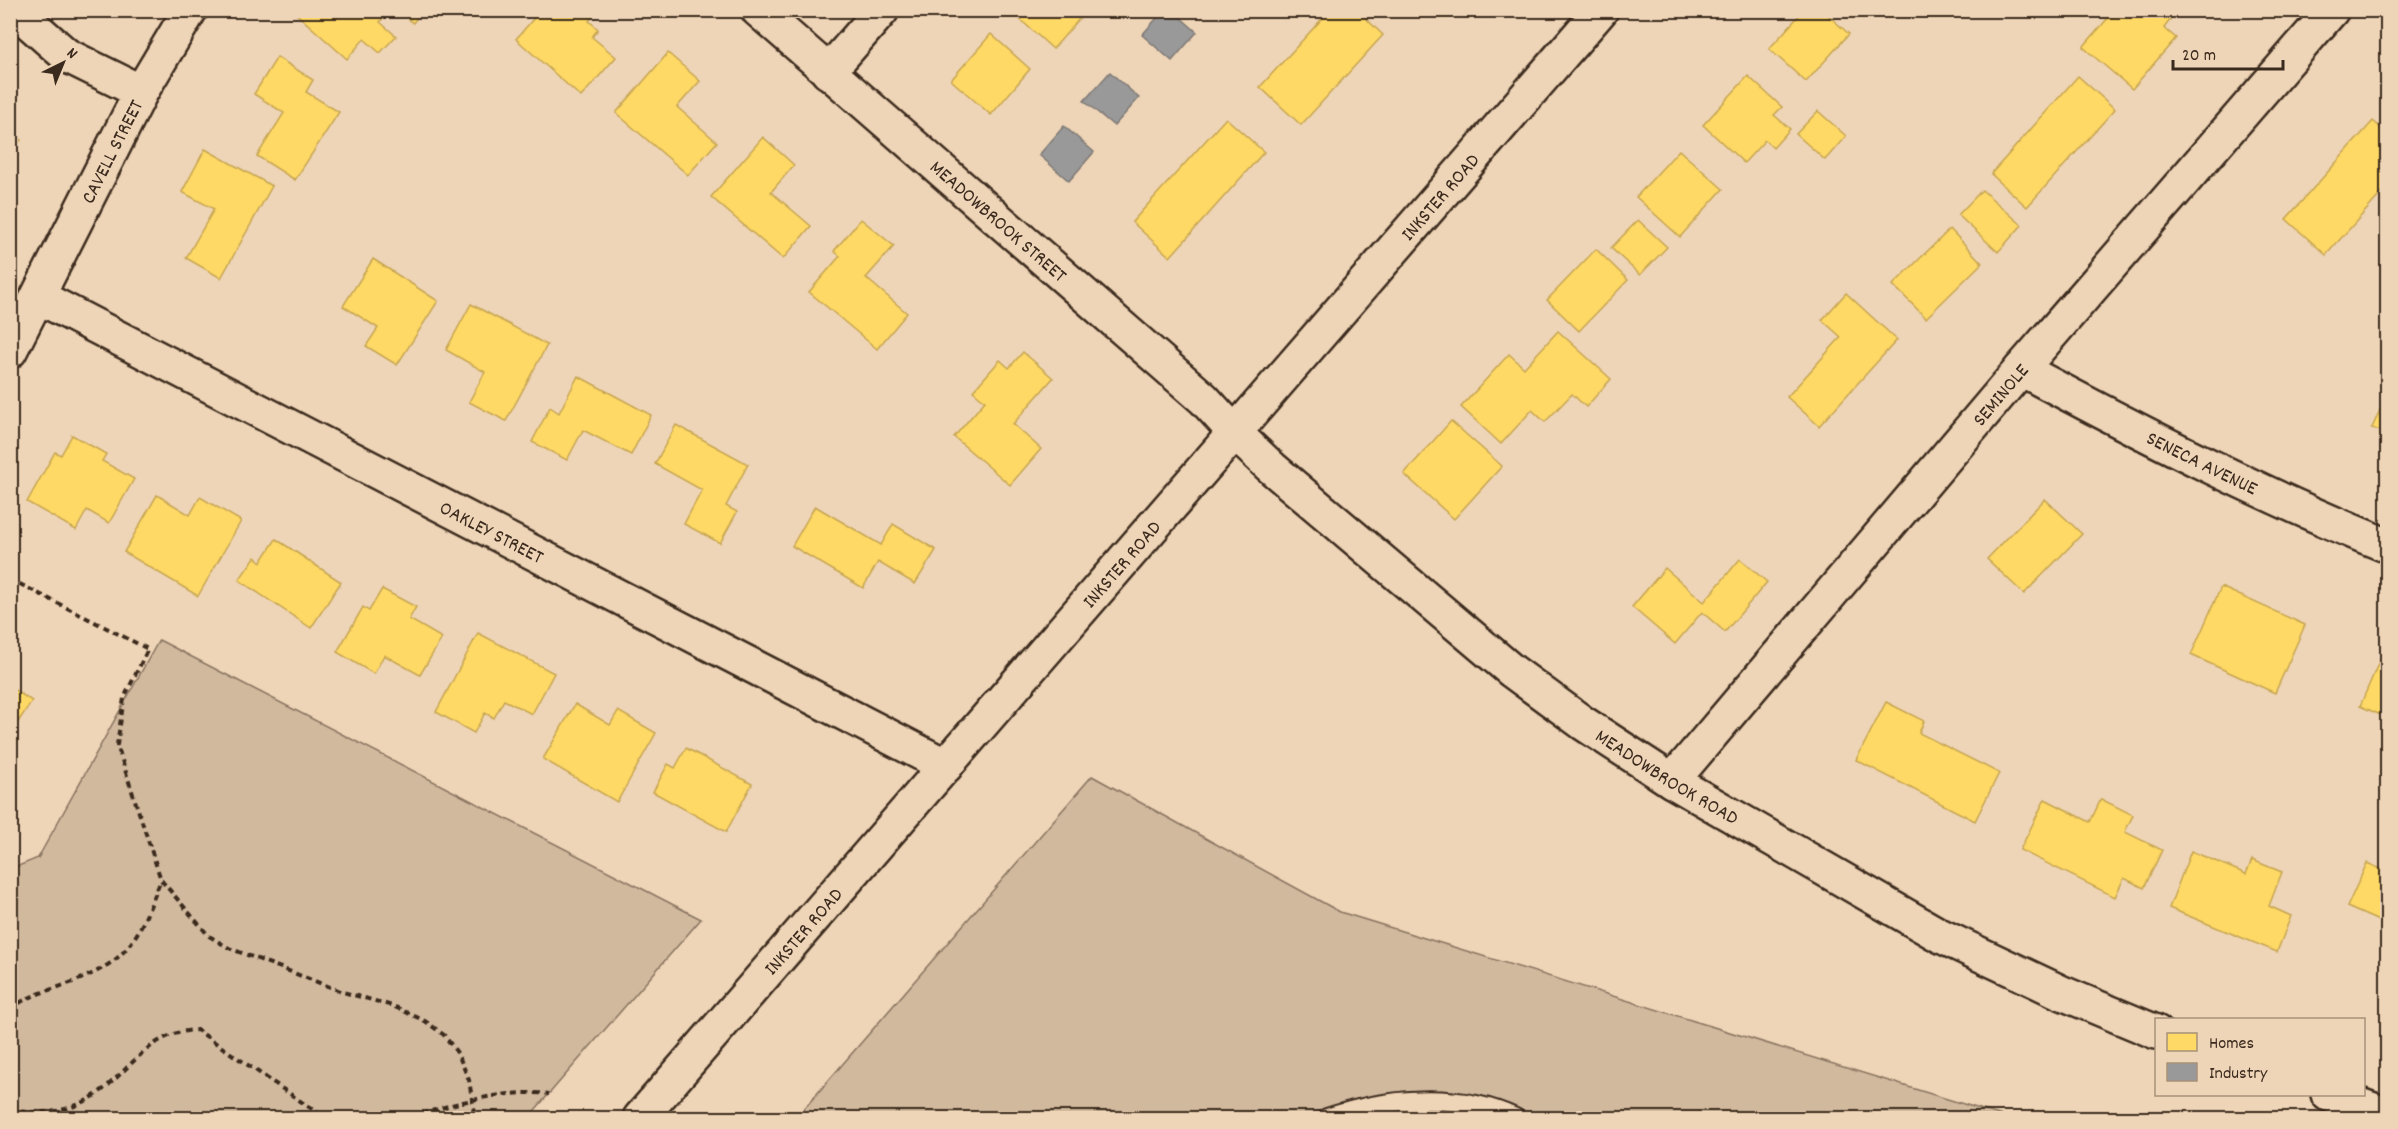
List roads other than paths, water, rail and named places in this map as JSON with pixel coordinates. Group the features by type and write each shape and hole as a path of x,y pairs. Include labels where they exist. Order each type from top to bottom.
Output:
{"street":[{"path":"15,10 66,55 141,93"},
{"name":"CAVELL STREET","path":"10,351 141,93 190,10"},
{"name":"MEADOWBROOK STREET","path":"758,10 1204,399 1235,434"},
{"path":"828,72 882,10"},
{"name":"INKSTER ROAD","path":"640,1119 1601,10"},
{"name":"SEMINOLE","path":"1672,781 2021,369 2332,10"},
{"name":"OAKLEY STREET","path":"39,297 946,766"},
{"name":"SENECA AVENUE","path":"2021,369 2155,440 2327,521 2388,546"},
{"name":"MEADOWBROOK ROAD","path":"1235,434 1272,468 1512,670 1583,723 1672,781 1939,935 2060,992 2155,1031"},
{"path":"2331,1096 2388,1115"}],"lane":[{"path":"1327,1119 1372,1107 1425,1099 1476,1105 1515,1119"}]}
